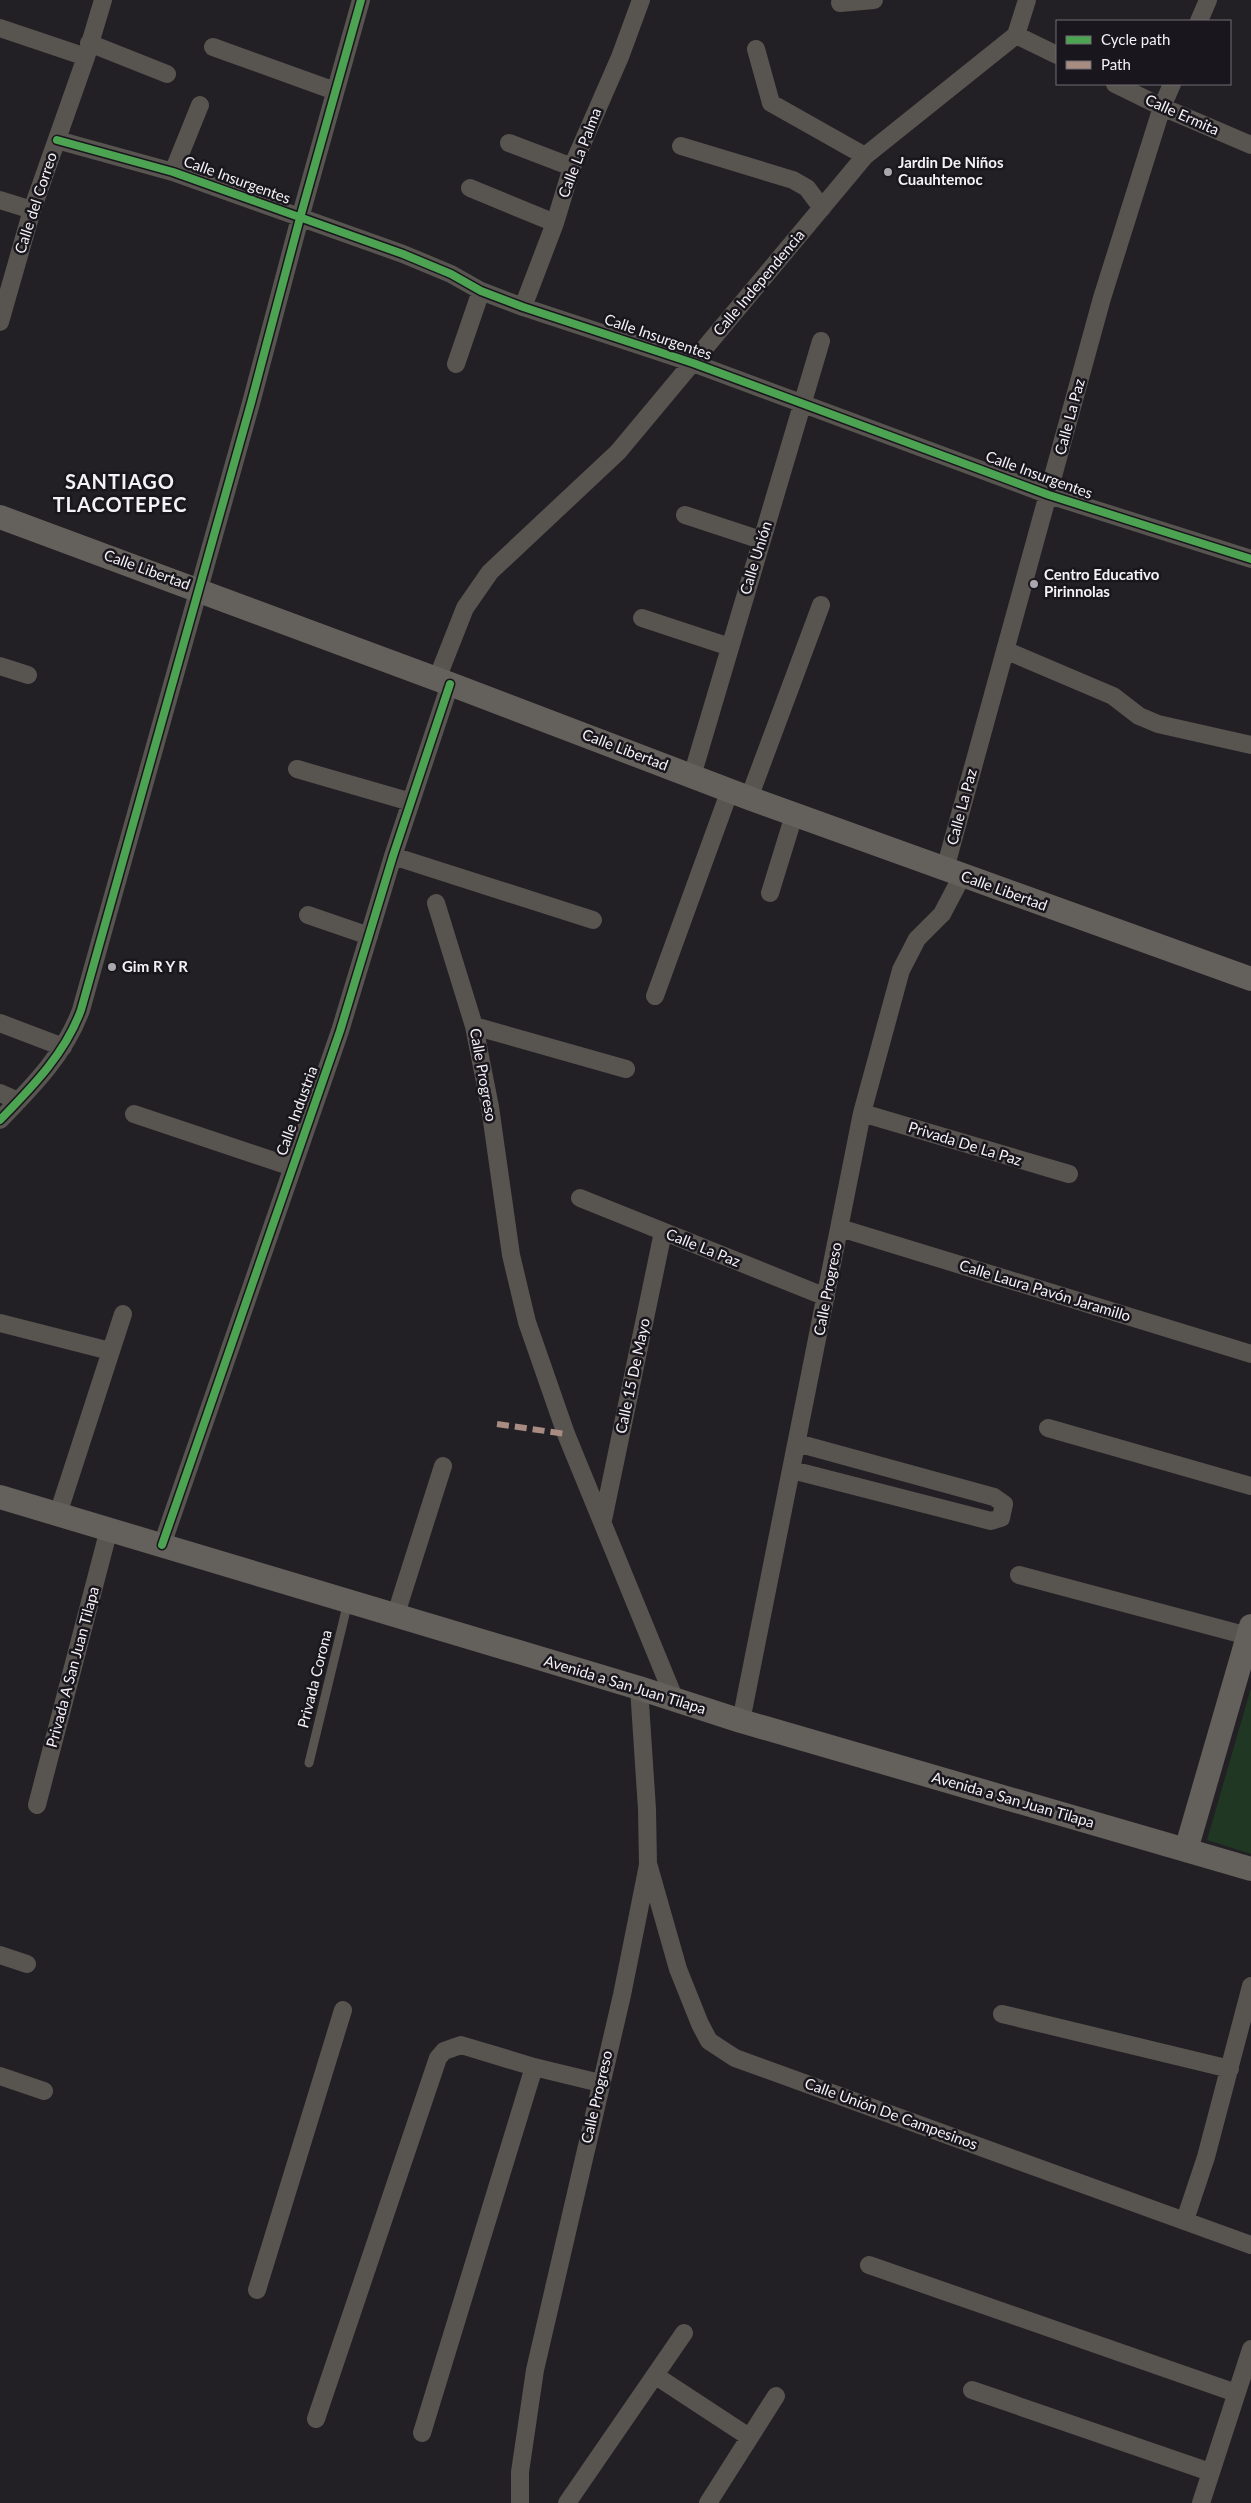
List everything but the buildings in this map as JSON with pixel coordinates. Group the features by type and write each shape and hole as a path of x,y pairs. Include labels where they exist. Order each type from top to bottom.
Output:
{"main road":[{"name":"Calle Libertad","path":"0,516 444,681 794,815 1251,979"},
{"name":"Avenida a San Juan Tilapa","path":"0,1497 395,1617 639,1688 741,1722 1251,1869"},
{"path":"1186,1850 1250,1631"}],"street":[{"name":"Calle del Correo","path":"0,322 32,210 88,50 103,0"},
{"path":"0,1120 63,1047 80,1010 251,403 361,0"},
{"name":"Calle La Palma","path":"523,307 555,223 572,167 620,57 641,0"},
{"path":"840,2 874,0"},
{"path":"1026,0 1016,35 1056,55"},
{"path":"1199,20 1208,0"},
{"path":"0,28 88,50 167,74"},
{"name":"Calle Independencia","path":"444,681 465,608 490,572 618,452 865,156 1016,35"},
{"path":"213,47 336,92"},
{"path":"756,49 771,103 865,156"},
{"name":"Calle Ermita","path":"1116,85 1251,145"},
{"name":"Calle La Paz","path":"954,872 1005,650 1102,298 1162,107 1172,85"},
{"path":"173,172 200,105"},
{"name":"Calle Insurgentes","path":"57,140 173,172 403,254 452,274 481,291 523,307 693,363 1049,495 1251,559"},
{"path":"509,143 572,167"},
{"path":"681,146 792,180 807,188 822,208"},
{"path":"470,188 555,223"},
{"path":"0,200 32,210"},
{"path":"456,364 481,291"},
{"name":"Calle Unión","path":"692,776 821,341"},
{"path":"685,515 761,540"},
{"path":"655,996 739,794 821,605"},
{"path":"642,618 730,647"},
{"path":"1005,650 1113,696 1139,716 1158,724 1251,744"},
{"path":"0,666 28,675"},
{"name":"Calle Industria","path":"162,1545 340,1031 411,802 444,681"},
{"path":"297,770 411,802"},
{"path":"770,893 794,815"},
{"path":"393,856 593,920"},
{"name":"Calle Progreso","path":"741,1722 862,1113 907,954 916,940 942,914 954,872"},
{"name":"Calle Progreso","path":"436,903 474,1026 490,1107 517,1288 566,1434 603,1520 675,1700"},
{"path":"308,915 370,936"},
{"path":"0,1023 63,1047"},
{"path":"474,1026 626,1069"},
{"path":"0,1093 18,1101"},
{"name":"Privada De La Paz","path":"862,1113 1068,1174"},
{"path":"134,1114 292,1167"},
{"name":"Calle La Paz","path":"580,1198 826,1297"},
{"name":"Calle Laura Pavón Jaramillo","path":"840,1228 1251,1354"},
{"name":"Calle 15 De Mayo","path":"603,1520 662,1232"},
{"path":"58,1514 123,1314"},
{"path":"0,1324 110,1351"},
{"path":"1048,1428 1251,1486"},
{"path":"792,1470 991,1522 1001,1518 1004,1512 1004,1504 994,1496 797,1442"},
{"path":"831,1479 837,1454"},
{"path":"395,1617 443,1466"},
{"name":"Privada A San Juan Tilapa","path":"37,1804 109,1530"},
{"path":"1019,1575 1250,1631"},
{"name":"Calle Progreso","path":"520,2503 520,2472 535,2370 600,2083 622,1995 648,1865 647,1809 639,1688"},
{"name":"Calle Unión De Campesinos","path":"648,1865 688,1999 709,2041 720,2050 735,2058 1251,2245"},
{"path":"0,1955 27,1964"},
{"path":"1185,2220 1206,2157 1251,1986"},
{"path":"256,2290 343,2010"},
{"path":"1002,2014 1230,2069"},
{"path":"316,2419 438,2058 444,2051 461,2045 534,2067 600,2083"},
{"path":"422,2433 534,2067"},
{"path":"0,2076 44,2091"},
{"path":"869,2265 1236,2393"},
{"path":"568,2503 684,2333"},
{"path":"1201,2503 1251,2349"},
{"path":"656,2376 749,2437"},
{"path":"972,2390 1210,2472"},
{"path":"708,2503 776,2396"}],"lane":[{"name":"Privada Corona","path":"309,1763 348,1602"}],"green space":[{"path":"1251,1688 1251,1854 1207,1840"}],"marked path":[{"path":"497,1424 566,1434"}],"cycle path":[{"path":"0,1120 57,1055 81,1010 251,403 361,0"},
{"path":"57,140 173,172 403,254 451,274 481,291 523,307 693,363 1049,495 1251,559"},
{"path":"162,1545 340,1031 393,856 450,684"}],"place":[{"name":"Jardin De Niños Cuauhtemoc","path":"888,172"},
{"name":"Centro Educativo Pirinnolas","path":"1034,584"},
{"name":"Gim R Y R","path":"112,967"}],"district":[{"name":"SANTIAGO TLACOTEPEC","path":"120,494"}]}
